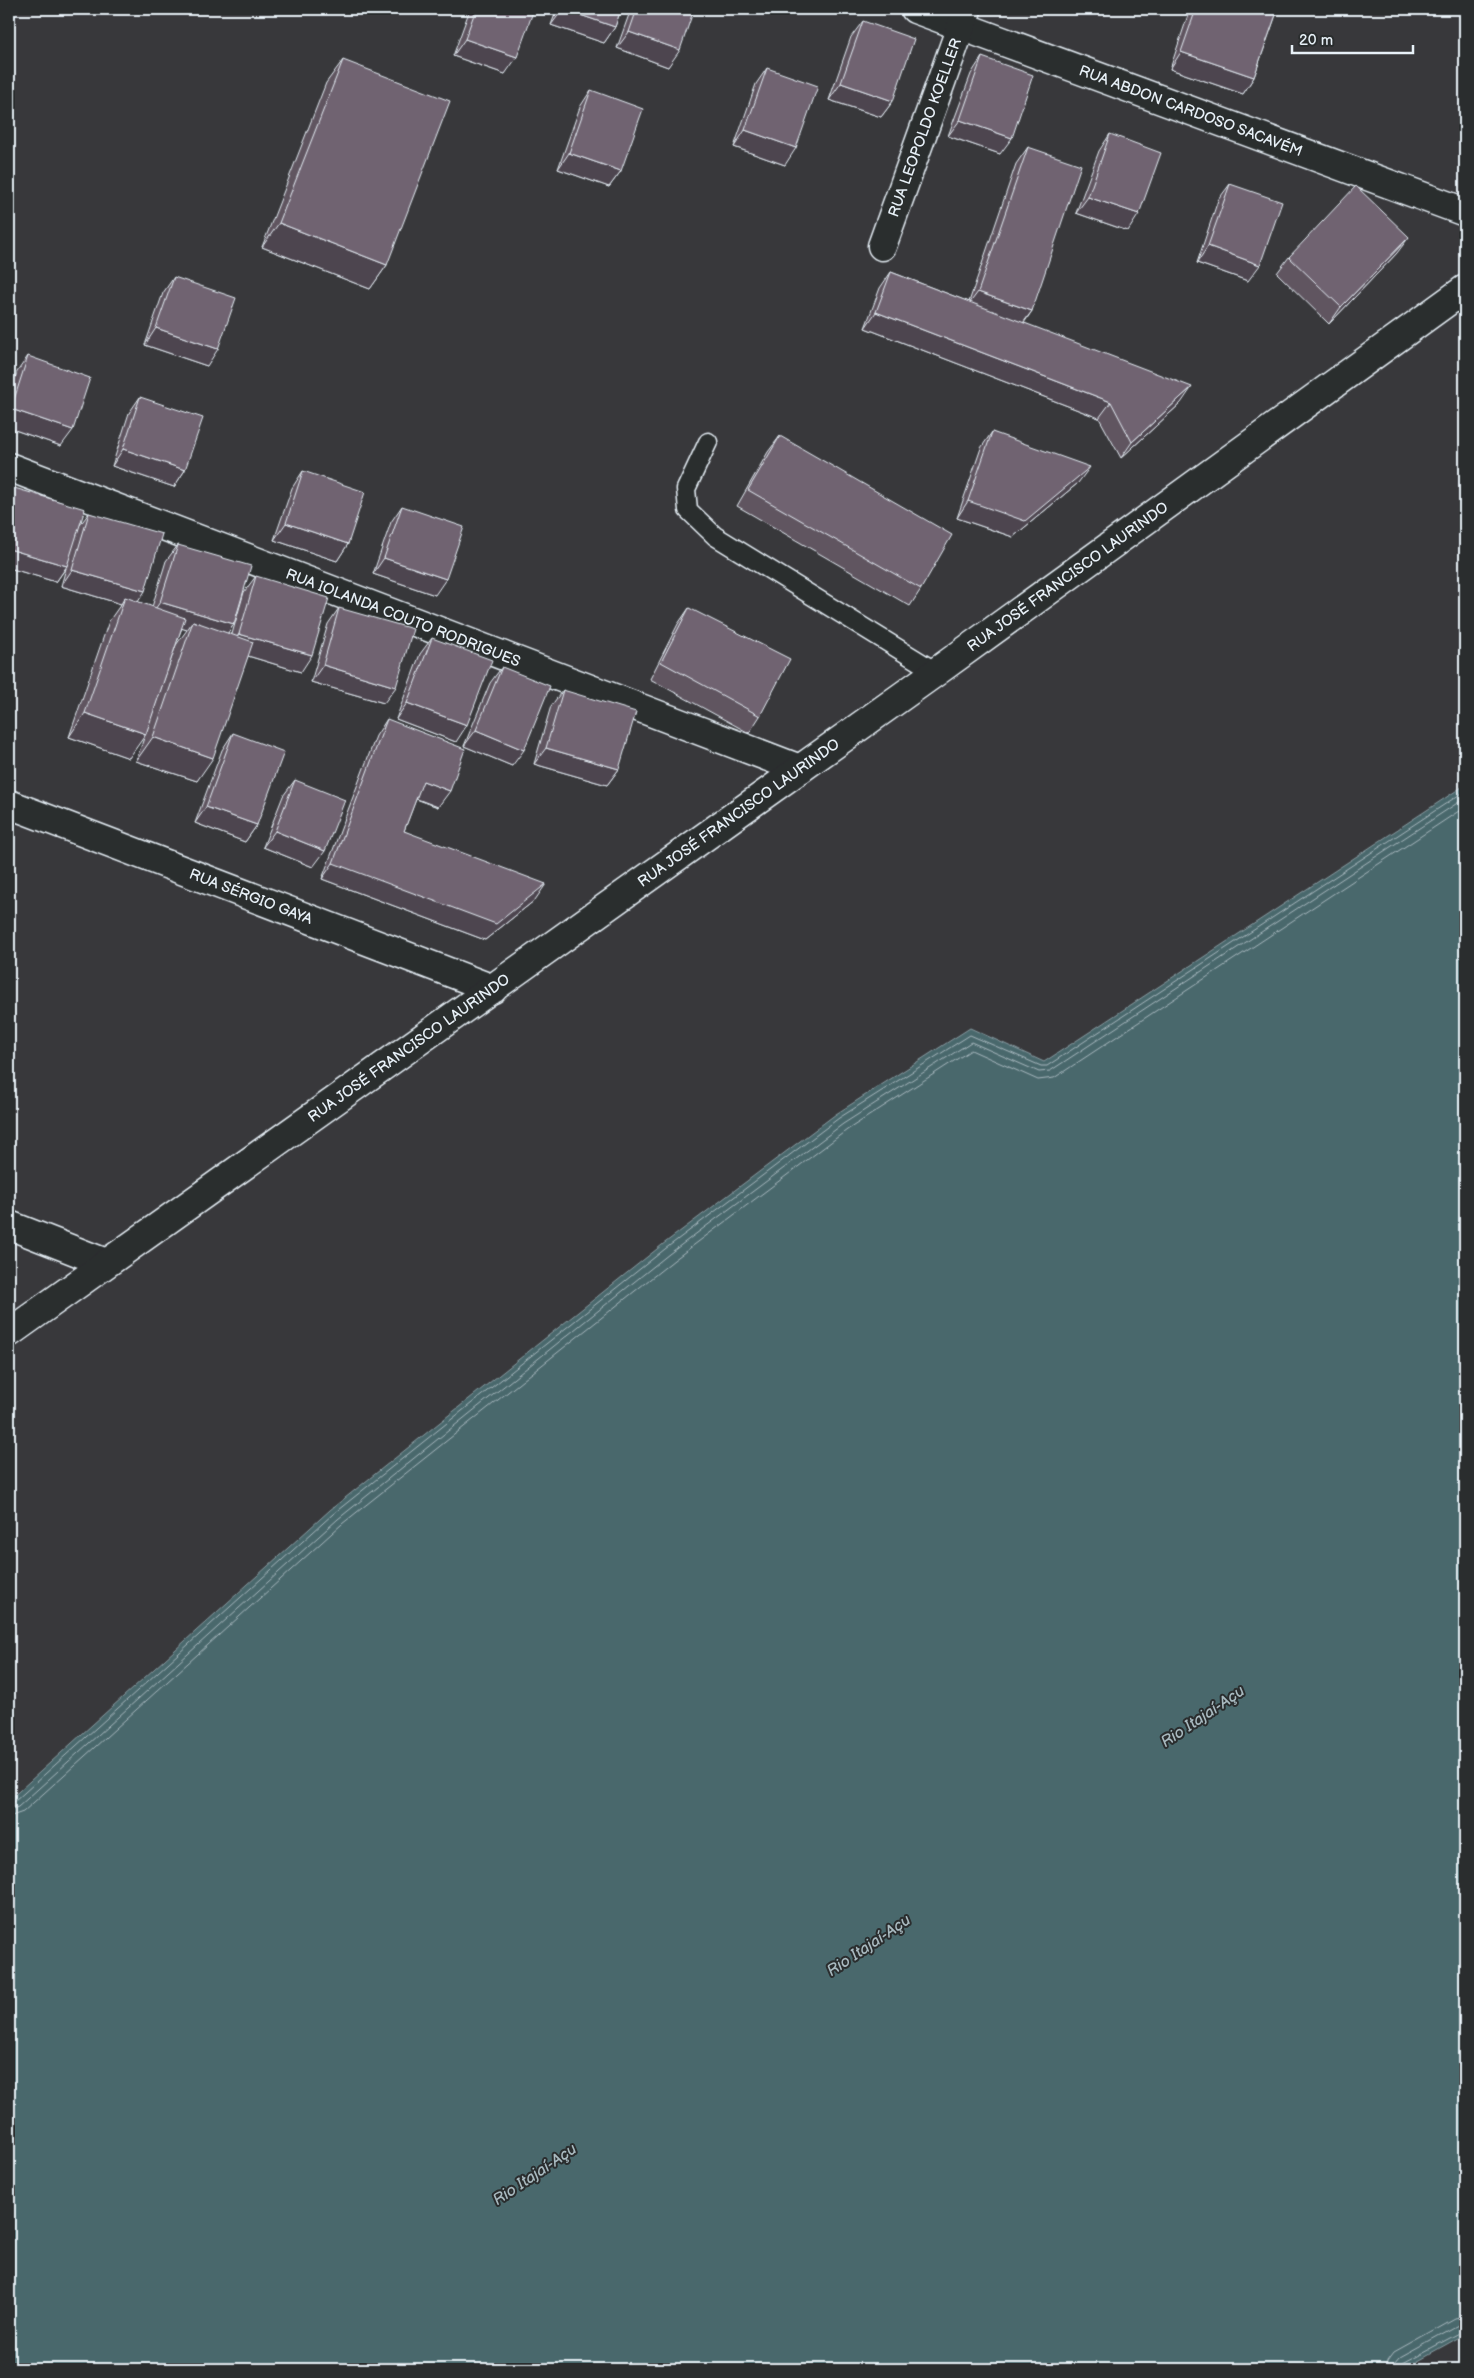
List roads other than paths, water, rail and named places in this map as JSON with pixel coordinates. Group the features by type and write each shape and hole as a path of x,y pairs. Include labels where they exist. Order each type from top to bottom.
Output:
{"street":[{"name":"RUA ABDON CARDOSO SACAVÉM","path":"915,9 965,17 1465,212"},
{"name":"RUA LEOPOLDO KOELLER","path":"882,246 965,17"},
{"name":"RUA JOSÉ FRANCISCO LAURINDO","path":"9,1333 936,672 1465,289"},
{"name":"RUA IOLANDA COUTO RODRIGUES","path":"9,467 800,768"},
{"name":"RUA SÉRGIO GAYA","path":"9,804 493,989"},
{"path":"9,1225 106,1263"}],"lane":[{"path":"708,442 686,489 688,510 715,536 936,672"}],"water":[{"name":"Rio Itajaí-Açu","path":"1465,785 1465,2334 1402,2369 9,2369 9,1800 330,1510 662,1245 836,1114 970,1028 1044,1062"}]}
